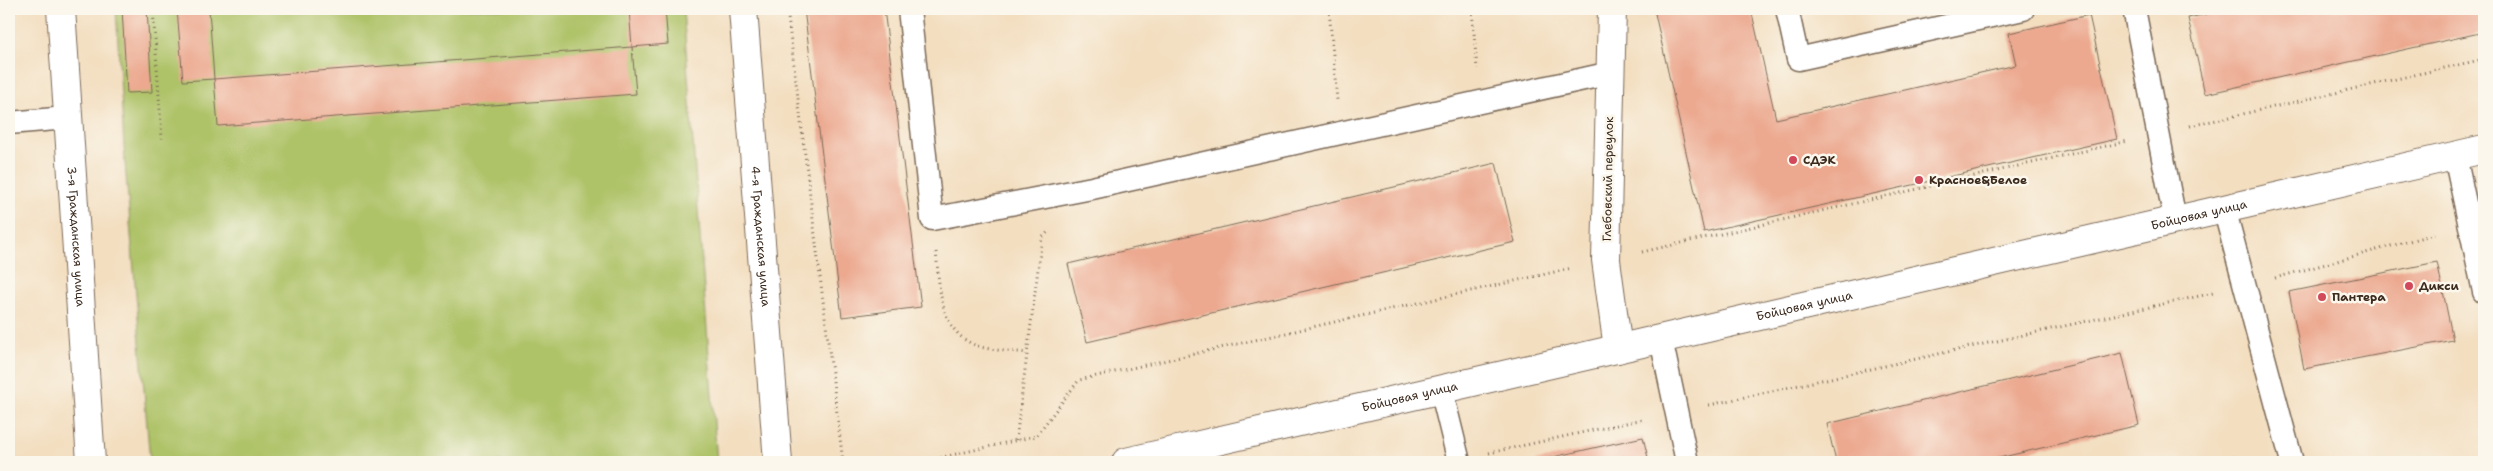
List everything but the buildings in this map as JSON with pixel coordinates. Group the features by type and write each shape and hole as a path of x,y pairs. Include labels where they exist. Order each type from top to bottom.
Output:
{"street":[{"name":"3-я Гражданская улица","path":"61,9 90,462"},
{"name":"4-я Гражданская улица","path":"743,9 778,462"},
{"name":"Глебовский переулок","path":"1612,9 1606,260 1618,349"},
{"name":"Бойцовая улица","path":"1126,462 2484,149"}],"lane":[{"path":"909,9 932,219 1092,188 1611,73"},
{"path":"1787,9 1798,59 2023,9"},
{"path":"2134,9 2175,220"},
{"path":"9,123 67,118"},
{"path":"2455,156 2484,292"},
{"path":"2224,208 2292,462"},
{"path":"1661,339 1687,462"},
{"path":"1441,389 1459,461"}],"path":[{"path":"153,9 162,138"},
{"path":"787,9 843,462"},
{"path":"1329,9 1340,133"},
{"path":"1472,9 1479,102"},
{"path":"921,462 1036,436 1079,380 2484,59"},
{"path":"932,219 943,312 958,334 980,347 1027,353"},
{"path":"1459,461 2246,286 2470,224"},
{"path":"1016,440 1042,238 1054,225"}],"green space":[{"path":"116,9 683,9 717,462 150,462 125,163"}],"place":[{"name":"СДЭК","path":"1793,160"},
{"name":"Красное&Белое","path":"1919,180"},
{"name":"Дикси","path":"2409,286"},
{"name":"Пантера","path":"2322,297"}]}
